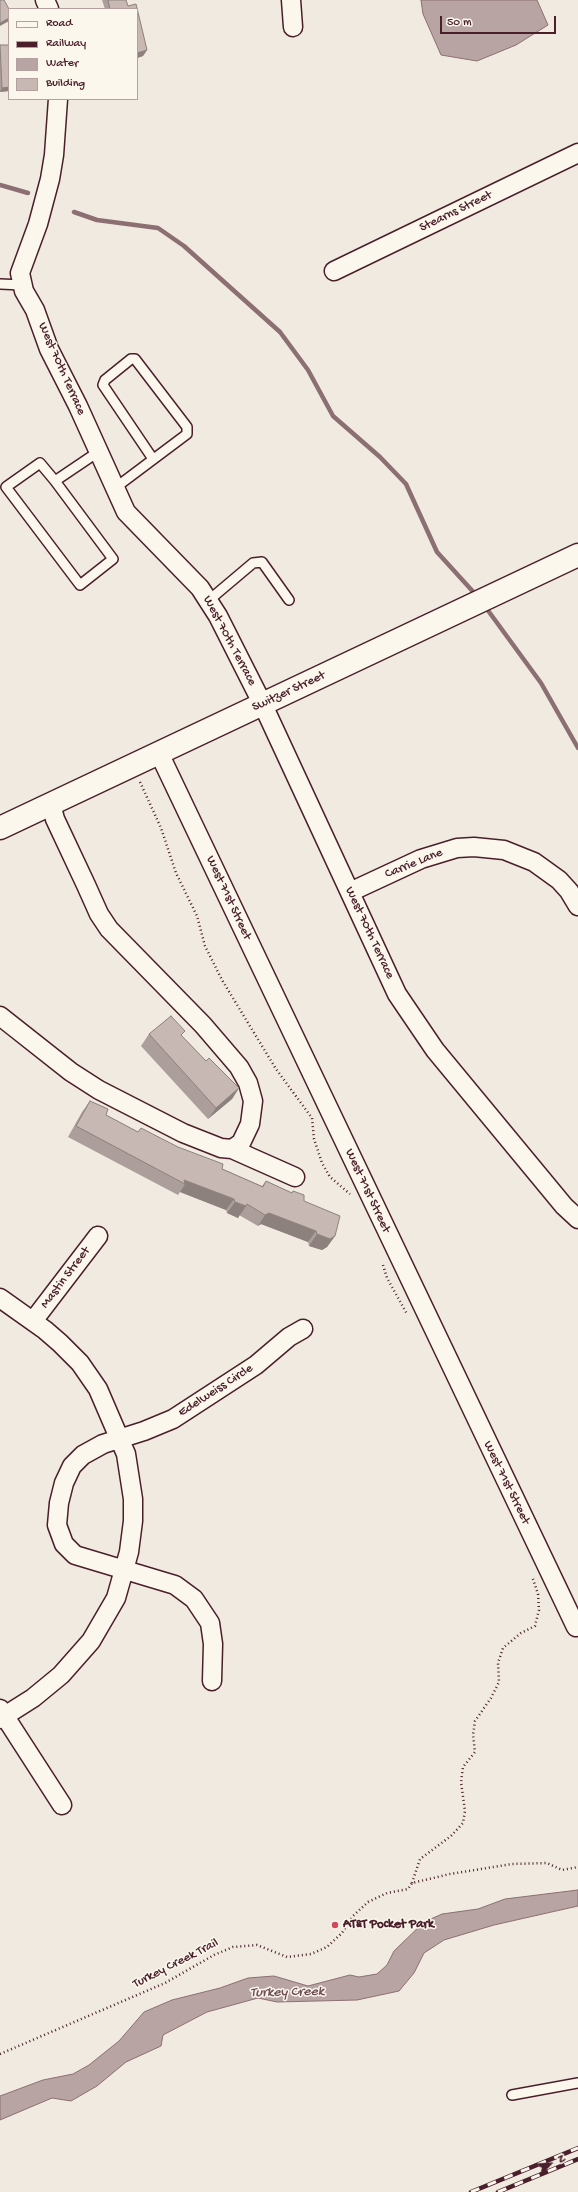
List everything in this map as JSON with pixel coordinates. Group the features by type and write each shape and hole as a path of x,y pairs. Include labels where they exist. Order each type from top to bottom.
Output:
{"street":[{"path":"291,0 294,27"},
{"name":"West 70th Terrace","path":"58,100 52,167 38,224 20,273 23,286 49,349 126,512 200,588 218,616 263,705 397,994 435,1050 564,1206 578,1219"},
{"name":"Stearns Street","path":"334,271 578,153"},
{"name":"Switzer Street","path":"0,828 578,555"},
{"name":"West 71st Street","path":"159,753 576,1627"},
{"path":"51,804 55,819 86,886 99,914 109,929 203,1025 239,1067 248,1083 253,1101 250,1124 241,1143 232,1149"},
{"name":"Carrie Lane","path":"350,892 421,859 457,848 474,847 504,850 534,862 559,880 569,891 578,906"},
{"path":"0,1016 71,1072 99,1090 183,1133 221,1148 232,1149 295,1177"},
{"name":"Mastin Street","path":"33,1321 98,1236"},
{"path":"0,1298 50,1334 80,1363 98,1389 121,1438 126,1454 133,1499 133,1521 129,1552 116,1598 105,1619 91,1641 78,1657 33,1698 2,1715 62,1805"},
{"name":"Edelweiss Circle","path":"212,1681 214,1644 210,1623 194,1598 175,1585 75,1554 64,1544 57,1525 59,1504 64,1483 72,1466 83,1455 103,1444 173,1419 256,1365 289,1337 303,1329"}],"lane":[{"path":"0,284 23,286"},
{"path":"115,488 187,434 187,427 135,359 130,359 105,380 103,385 153,459"},
{"path":"55,481 98,452"},
{"path":"40,462 55,481 113,560 80,585 6,487 40,462"},
{"path":"208,601 253,563 262,562 288,600"},
{"path":"512,2095 578,2083"}],"path":[{"path":"138,777 161,828 176,873 197,916 205,946 222,980 276,1069 312,1118 314,1139 322,1163 330,1177 353,1197"},
{"path":"381,1258 387,1278 411,1320"},
{"path":"412,1883 420,1859 451,1836 463,1823 465,1811 461,1782 463,1767 475,1752 473,1735 475,1721 491,1698 499,1682 498,1663 504,1648 521,1633 536,1626 539,1610 538,1594 529,1571"},
{"name":"Turkey Creek Trail","path":"0,2054 165,1983 214,1955 233,1947 257,1945 287,1957 311,1954 327,1947 342,1933 353,1916 368,1902 387,1893 408,1889 412,1883 450,1874 512,1864 547,1863 562,1870 578,1867"}],"water":[{"path":"421,0 537,0 548,25 516,45 477,61 441,55 423,14"},
{"name":"Turkey Creek","path":"578,1890 578,1906 494,1925 444,1940 424,1953 414,1973 399,1991 357,2000 277,2002 258,1998 207,2012 163,2035 161,2046 126,2062 97,2086 71,2101 52,2098 0,2120 0,2096 43,2080 73,2074 89,2065 119,2041 144,2012 172,2000 220,1988 248,1978 274,1976 308,1986 350,1975 359,1977 377,1974 387,1965 394,1951 424,1922 442,1914 478,1909 505,1899"}],"building":[{"path":"0,0 4,0 8,8 8,19 0,23"},
{"path":"108,0 126,0 128,6 136,4 137,8 110,8"},
{"path":"138,12 147,50 138,53"},
{"path":"0,45 8,45 8,87 2,88"},
{"path":"171,1016 185,1031 181,1035 206,1061 209,1058 239,1088 216,1108 149,1034"},
{"path":"90,1101 108,1109 106,1115 138,1132 141,1128 178,1147 223,1164 222,1169 263,1187 266,1181 292,1193 293,1191 304,1195 304,1201 340,1216 335,1236 330,1239 317,1234 316,1231 269,1213 265,1215 247,1204 246,1206 235,1202 234,1199 184,1180 185,1184 76,1126"}],"waterway":[{"path":"0,185 28,193"},
{"path":"74,212 97,220 158,228 184,246 280,332 308,370 333,416 380,457 406,484 437,552 477,596"},
{"path":"484,605 541,683 578,748"}],"railway":[{"path":"471,2192 578,2148"},
{"path":"498,2192 578,2159"}],"place":[{"name":"AT&T Pocket Park","path":"335,1925"}]}
